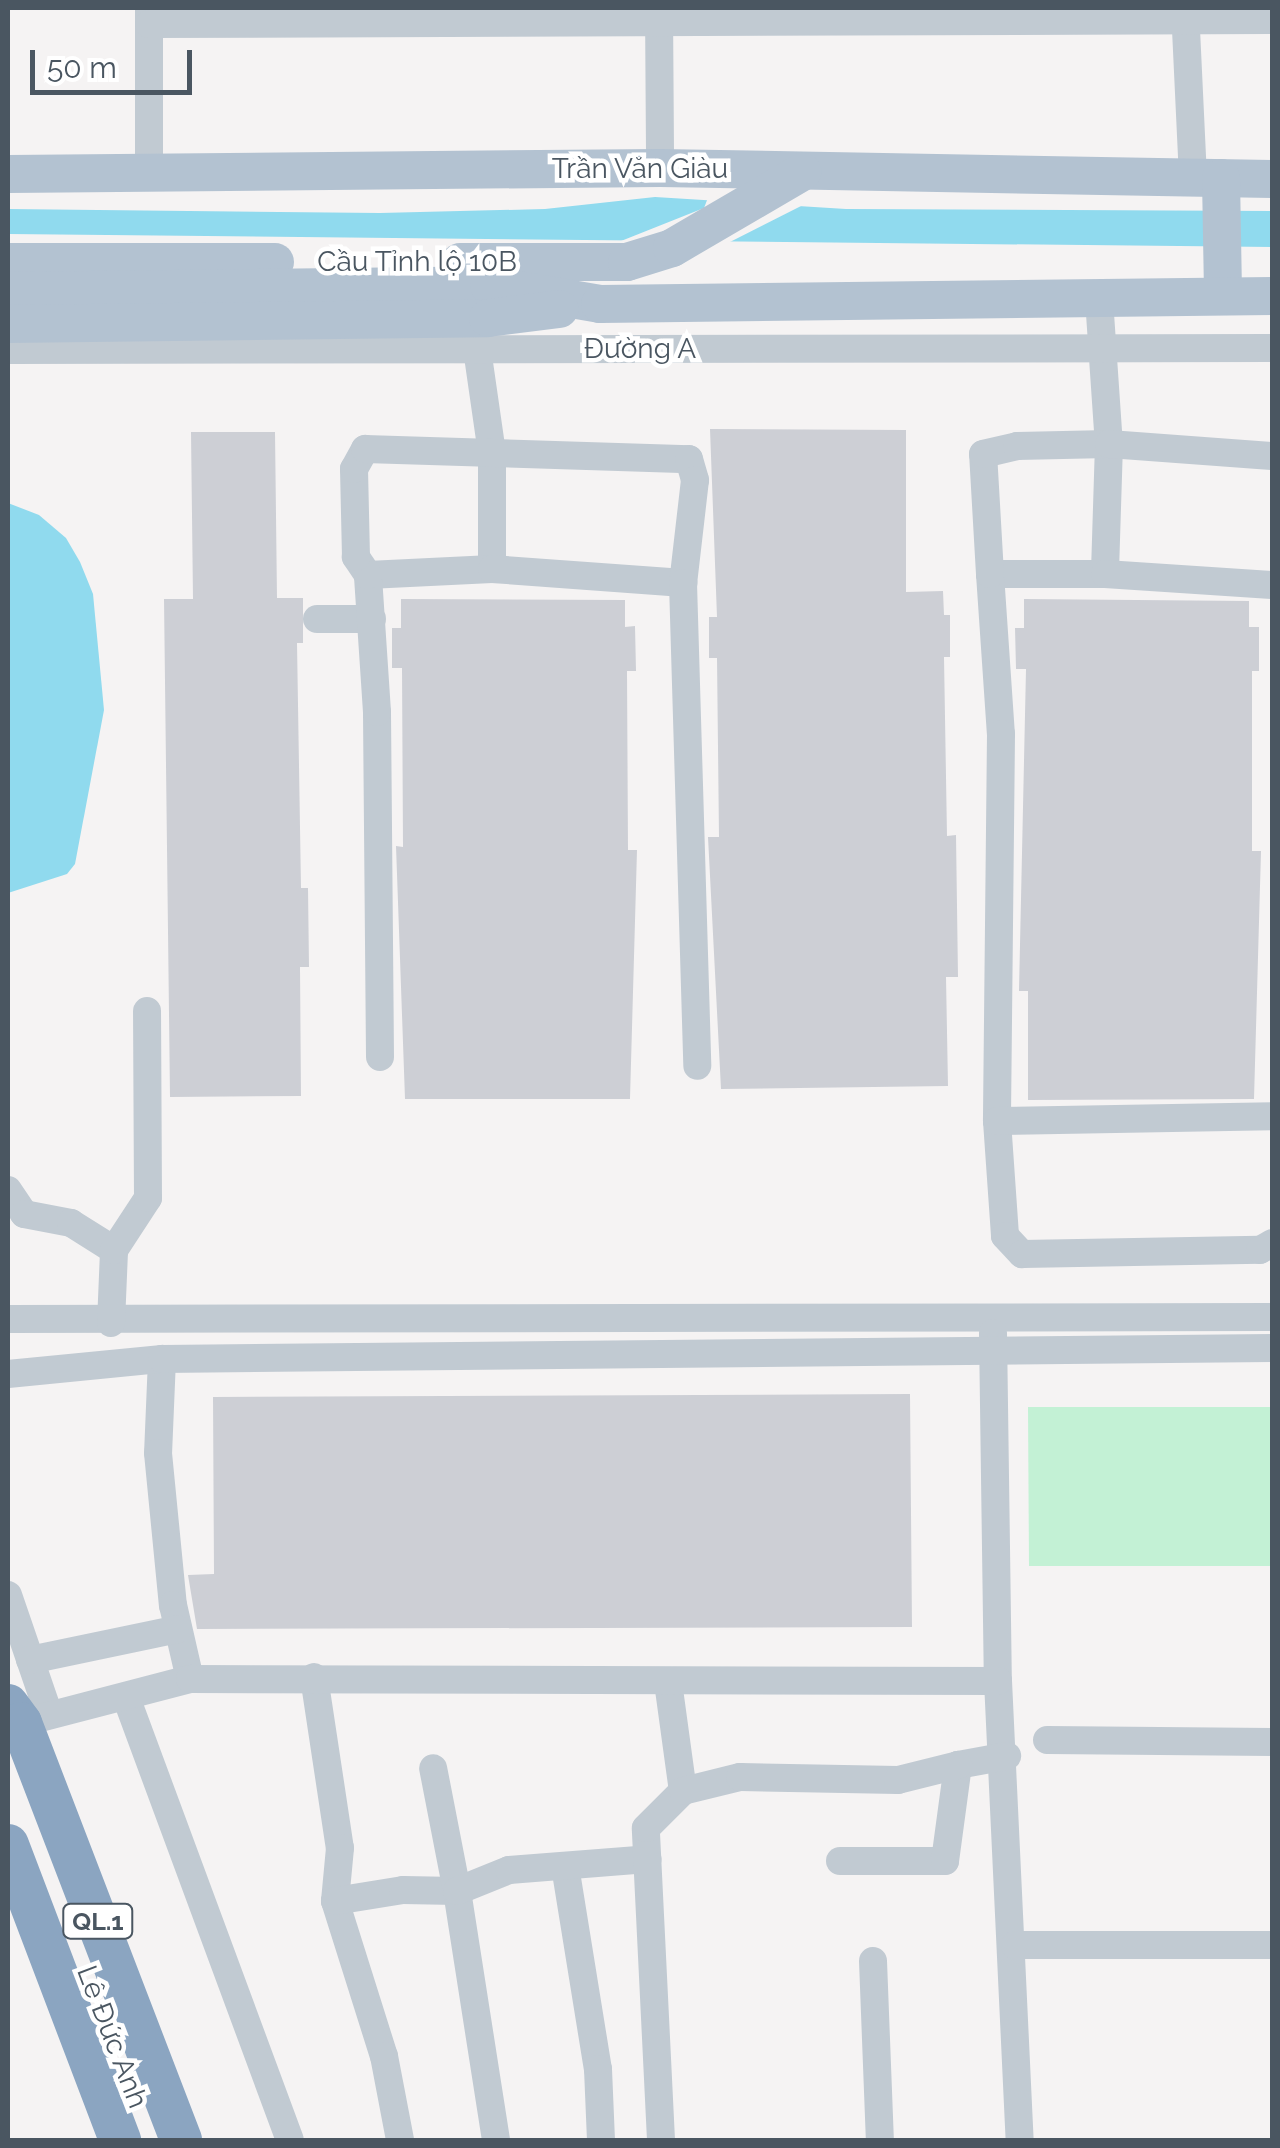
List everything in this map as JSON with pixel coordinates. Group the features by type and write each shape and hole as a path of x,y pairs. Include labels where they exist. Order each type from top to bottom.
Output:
{"highway":[{"path":"9,1769 26,1714"},
{"name":"Lê Đức Anh","path":"26,1714 181,2140"},
{"name":"Lê Đức Anh","path":"9,1769 152,2140"},
{"name":"Lê Đức Anh","path":"8,1845 120,2140"},
{"name":"Lê Đức Anh","path":"8,1916 92,2140"}],"main road":[{"name":"Trần Văn Giàu","path":"8,174 660,168 1272,179"},
{"name":"Cầu Tỉnh lộ 10B","path":"8,262 627,262 672,248 804,171"},
{"path":"1207,178 1223,296"},
{"name":"Cầu Tỉnh lộ 10B","path":"8,292 489,285 593,302"},
{"path":"8,324 488,318 593,302 1272,296"}],"street":[{"path":"1185,13 1207,178"},
{"path":"150,173 149,16 1185,13 1272,20"},
{"path":"660,14 660,168"},
{"path":"1099,300 1109,444 1105,574"},
{"name":"Đường A","path":"8,350 1272,348"},
{"path":"477,349 492,453 492,570"},
{"path":"1272,456 1109,444 1017,446 983,454 1001,734 998,1120 1002,1209 1013,1250 1260,1250 1272,1244"},
{"path":"380,1058 372,620 368,575 356,556 354,468 364,450 689,459 695,480 683,583 696,1066"},
{"path":"368,575 492,570 683,583"},
{"path":"990,574 1105,574 1272,585"},
{"path":"317,619 372,620"},
{"path":"111,1323 114,1250 148,1198 147,1011"},
{"path":"998,1120 1272,1116"},
{"path":"8,1190 24,1214 71,1222 114,1250"},
{"path":"8,1319 111,1323 1272,1316"},
{"path":"992,1318 998,1680 1006,1756 1020,2140"},
{"path":"649,1353 650,1320"},
{"path":"8,1374 162,1359 1272,1348"},
{"path":"162,1359 158,1453 178,1629 190,1679"},
{"path":"8,1595 30,1660 26,1714 126,1698 190,1679 998,1680"},
{"path":"30,1660 178,1629"},
{"path":"314,1677 340,1848 335,1901 384,2056 400,2140"},
{"path":"668,1682 682,1792"},
{"path":"126,1698 290,2140"},
{"path":"1046,1740 1272,1742"},
{"path":"660,2140 646,1828 682,1792 740,1778 898,1780 1006,1756"},
{"path":"840,1862 945,1861 958,1765"},
{"path":"434,1768 496,2140"},
{"path":"335,1901 403,1890 457,1890 509,1870 648,1860"},
{"path":"565,1866 598,2069 602,2140"},
{"path":"1015,1945 1272,1945"},
{"path":"873,1961 880,2140"}],"green space":[{"path":"1028,1407 1272,1407 1272,1566 1029,1566"}],"water":[{"path":"655,197 846,209 1272,211 1272,247 8,234 8,209 380,213 545,209"},
{"path":"8,503 39,515 66,538 80,562 93,594 104,710 75,864 67,874 8,893"}],"pier":[{"path":"709,195 807,203 726,244 616,243 704,208"}],"building":[{"path":"710,429 906,430 906,592 943,591 944,615 950,615 950,657 944,657 947,836 956,835 958,977 946,977 948,1086 721,1089 708,837 719,837 717,658 709,658 709,617 717,617"},
{"path":"191,432 275,432 277,598 303,598 303,643 297,643 301,888 308,888 309,967 300,967 301,1096 170,1097 164,599 193,599"},
{"path":"401,599 625,600 625,627 635,626 636,671 627,671 628,850 637,850 630,1099 405,1099 396,846 403,847 402,668 392,668 392,628 401,628"},
{"path":"1024,599 1249,601 1249,627 1259,627 1259,671 1252,671 1252,851 1261,851 1254,1099 1028,1100 1028,991 1019,991 1026,669 1016,669 1015,628 1024,628"},
{"path":"910,1394 912,1627 197,1629 188,1575 214,1574 213,1397"}]}
